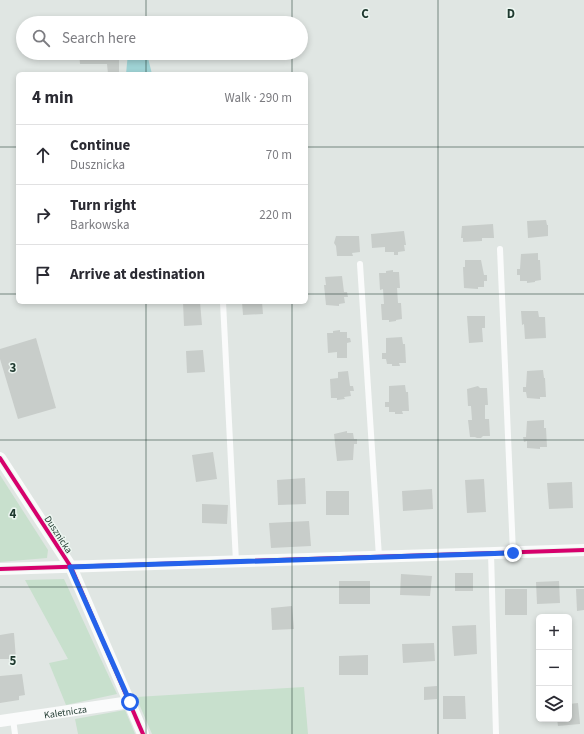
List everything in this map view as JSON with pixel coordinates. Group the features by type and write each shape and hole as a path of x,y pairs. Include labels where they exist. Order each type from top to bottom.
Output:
{"street":[{"name":"Dusznicka","path":"0,458 70,567 143,734"},
{"path":"0,569 584,550"},
{"name":"Kaletnicza","path":"0,721 130,702"}],"lane":[{"path":"500,249 513,553"},
{"path":"360,264 378,557"},
{"path":"223,304 236,562"},
{"path":"491,553 496,734"},
{"path":"13,719 15,734"}],"green space":[{"path":"0,475 48,550 47,558 0,562"},
{"path":"64,579 117,694 66,705 49,663 68,659 25,580"},
{"path":"304,687 308,734 152,734 136,697"},
{"path":"125,710 135,734 78,734 75,719"}],"water":[{"path":"127,60 148,60 152,72 126,72"}],"building":[{"path":"80,60 119,60 119,72 108,72 107,64 80,64"},
{"path":"546,220 548,225 548,236 528,238 527,221"},
{"path":"493,224 494,238 482,238 482,241 463,242 463,238 461,238 462,226"},
{"path":"404,231 406,245 404,245 405,251 398,252 398,255 394,255 394,252 385,252 385,247 372,248 371,234"},
{"path":"336,236 359,236 360,252 352,253 353,256 337,256 336,246 334,243"},
{"path":"538,253 538,260 540,260 541,280 527,283 527,281 520,281 520,275 517,275 517,269 520,269 521,254"},
{"path":"465,260 481,260 484,275 487,275 487,281 484,281 484,287 478,287 478,289 464,288 463,267 465,267"},
{"path":"393,270 393,272 399,272 400,288 397,288 398,303 401,303 402,319 389,322 389,320 382,320 381,304 384,304 383,289 380,290 379,273 386,273 386,271"},
{"path":"342,276 344,292 347,292 348,297 344,297 345,303 339,304 339,306 326,305 324,285 326,285 325,277"},
{"path":"183,304 200,304 202,325 184,326"},
{"path":"242,304 262,304 263,314 243,315"},
{"path":"521,311 538,311 539,317 545,317 546,338 525,339"},
{"path":"467,316 485,316 485,328 482,328 483,342 469,343"},
{"path":"340,330 340,332 347,332 347,338 350,338 351,342 347,343 347,358 337,358 337,352 328,353 327,333 333,333 333,331"},
{"path":"402,337 403,344 405,344 406,363 399,363 400,366 392,366 392,364 387,364 386,359 382,359 382,353 386,353 386,338"},
{"path":"36,338 56,408 18,419 0,359 0,349"},
{"path":"203,350 205,372 187,373 186,351"},
{"path":"543,370 546,397 540,397 540,399 527,398 526,392 523,392 523,387 526,387 527,371"},
{"path":"348,371 350,386 353,386 354,391 350,391 351,396 344,397 345,399 337,400 337,398 331,398 330,379 338,378 338,372"},
{"path":"405,385 406,392 408,392 409,411 402,411 403,414 389,412 389,407 385,407 385,402 389,402 389,386"},
{"path":"478,386 480,388 487,388 488,405 485,405 485,419 489,419 490,436 483,436 481,438 470,437 468,420 472,420 471,406 468,406 467,389"},
{"path":"544,420 547,447 540,447 540,449 527,448 527,441 524,442 523,437 526,437 527,421"},
{"path":"347,431 347,433 353,433 354,439 357,439 357,444 354,444 353,460 337,461 334,434"},
{"path":"213,452 217,479 196,482 192,455"},
{"path":"305,478 306,504 278,505 277,480"},
{"path":"484,479 486,512 467,513 465,480"},
{"path":"572,482 573,508 549,509 547,483"},
{"path":"432,489 433,509 403,511 402,491"},
{"path":"326,491 349,491 349,515 326,515"},
{"path":"202,504 228,505 227,524 202,523"},
{"path":"309,521 311,546 271,548 269,523"},
{"path":"455,573 473,573 473,591 455,591"},
{"path":"401,574 432,576 430,596 400,595"},
{"path":"339,581 370,581 370,604 339,604"},
{"path":"559,581 560,603 537,604 536,582"},
{"path":"505,589 527,589 527,615 505,615"},
{"path":"576,589 584,589 584,610 577,611"},
{"path":"292,606 294,629 272,630 271,608"},
{"path":"476,625 477,654 454,656 452,626"},
{"path":"14,633 16,659 0,659 0,635"},
{"path":"434,643 435,661 403,663 402,644"},
{"path":"368,655 368,675 339,675 339,656"},
{"path":"22,674 25,695 19,696 19,700 0,703 0,676"},
{"path":"437,686 437,699 424,700 424,687"},
{"path":"443,696 465,696 466,719 443,719"},
{"path":"578,703 580,724 558,726 557,722 572,722 572,704"}],"cycle path":[{"path":"0,458 71,567 143,734"},
{"path":"0,569 584,550"}],"route":[{"path":"130,702 70,567 513,553"}]}
